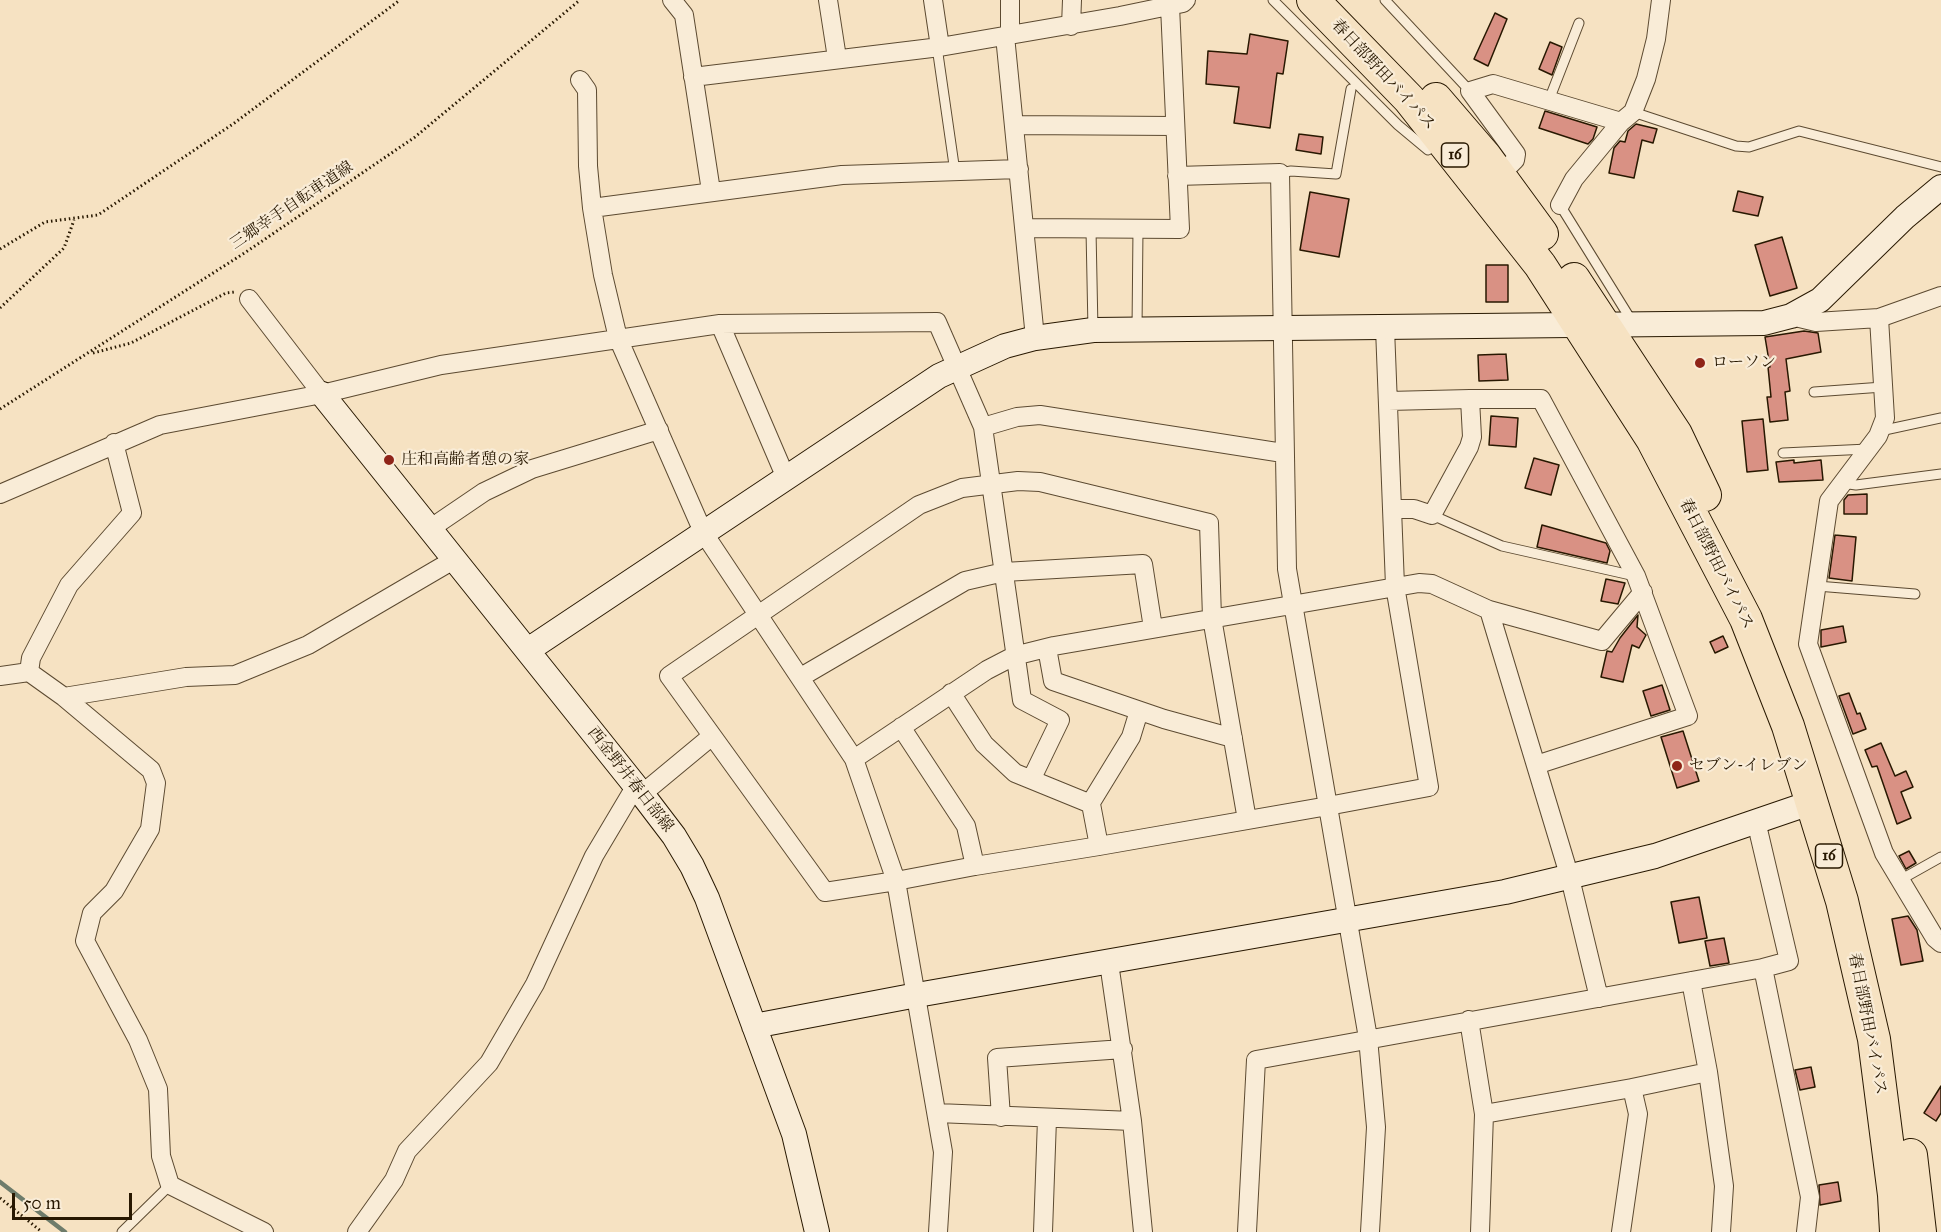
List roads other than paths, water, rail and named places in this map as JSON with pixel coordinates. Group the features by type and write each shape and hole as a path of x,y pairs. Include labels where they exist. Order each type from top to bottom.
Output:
{"highway":[{"name":"春日部野田バイパス","path":"1313,0 1409,99 1436,146 1540,265 1607,326 1652,439 1746,619 1813,802 1842,901 1874,1039 1894,1195 1920,1232"},
{"name":"春日部野田バイパス","path":"1342,0 1406,65 1500,175 1607,326 1676,434 1796,688 1858,877 1886,999 1920,1232"}],"street":[{"path":"672,0 684,15 711,191"},
{"path":"828,0 837,58"},
{"path":"933,0 939,47"},
{"path":"1010,0 1007,36 1035,338"},
{"path":"1071,26 1072,0"},
{"path":"1560,205 1574,179 1627,117 1646,79 1656,39 1661,0"},
{"path":"693,77 939,47 1071,26 1124,8 1178,3 1175,126 1180,230 1025,228"},
{"path":"580,80 587,90 588,166 592,208 603,275 618,338 703,532 854,759 896,881 942,1152 938,1232"},
{"path":"1500,175 1515,160 1516,154 1470,91 1493,84 1549,100 1627,117"},
{"path":"1015,125 1175,126"},
{"path":"592,208 842,175 1019,170"},
{"path":"1177,176 1280,173 1284,532 1291,605 1368,1038 1376,1127 1370,1232"},
{"path":"528,650 703,532 957,367 1005,346 1035,338 1093,330 1137,328 1385,328 1764,323 1791,316 1820,300 1939,191"},
{"path":"1791,316 1816,322 1880,318 1941,297"},
{"path":"249,299 322,394"},
{"path":"1880,318 1885,418 1880,431 1868,449 1829,501 1808,644 1884,854 1935,938 1941,943"},
{"path":"0,494 160,425 322,394 441,365 720,324 937,322 983,427 1022,700 1060,720 1032,778"},
{"path":"720,324 786,478"},
{"path":"1247,820 1212,618 1209,523 1040,482 992,483 962,488 919,505 669,676 825,892 1099,846 1328,806 1429,787 1395,586 1385,328"},
{"name":"西金野井春日部線","path":"322,394 638,790 674,836 692,866 794,1134 818,1232"},
{"path":"1392,509 1414,510 1432,515 1469,447 1472,437 1470,399"},
{"path":"1388,401 1541,399 1639,584 1688,716 1536,765"},
{"path":"983,427 1017,417 1041,415 1283,453"},
{"path":"431,528 484,492 532,469 659,430"},
{"path":"29,672 31,658 69,585 132,513 114,443"},
{"path":"64,697 186,677 235,675 308,645 455,559"},
{"path":"801,677 965,581 1004,572 1143,564 1153,628"},
{"path":"854,759 951,693 1014,656 1047,648 1419,583 1432,584 1489,610 1602,641 1639,584"},
{"path":"1489,610 1570,878 1599,998"},
{"path":"1047,648 1053,681 1140,711 1233,738"},
{"path":"0,676 29,672 64,697 151,770 156,783 150,829 114,891 92,913 85,941 138,1040 158,1089 161,1156 170,1185 264,1232"},
{"path":"951,693 984,744 1015,772 1090,804"},
{"path":"1099,846 1090,804 1131,738 1140,711"},
{"path":"901,727 966,826 975,866"},
{"path":"357,1232 394,1180 407,1151 489,1063 535,984 594,856 638,790 712,736"},
{"path":"754,1026 917,994 1348,921 1570,878 1655,856 1813,802"},
{"path":"1247,1232 1256,1060 1764,968 1789,961 1756,821"},
{"path":"1109,963 1123,1049 1143,1232"},
{"path":"1764,968 1810,1197 1806,1232"},
{"path":"1690,981 1708,1072 1724,1186 1721,1232"},
{"path":"1468,1020 1484,1114 1480,1232"},
{"path":"1001,1118 997,1058 1123,1049"},
{"path":"1484,1114 1708,1072"},
{"path":"1621,1232 1638,1114 1632,1088"},
{"path":"937,1113 1001,1118 1132,1121"},
{"path":"1043,1232 1047,1119"}],"lane":[{"path":"1273,0 1398,124 1436,146"},
{"path":"1385,0 1470,91"},
{"path":"1549,100 1579,23"},
{"path":"939,47 955,172"},
{"path":"1280,173 1291,171 1336,174 1351,89"},
{"path":"1627,117 1736,146 1749,147 1799,131 1941,167"},
{"path":"1560,205 1607,326"},
{"path":"1137,328 1138,229"},
{"path":"1091,230 1093,330"},
{"path":"1814,392 1883,387"},
{"path":"1880,431 1941,418"},
{"path":"1783,453 1868,449"},
{"path":"1842,483 1856,485 1941,474"},
{"path":"1432,515 1502,546 1639,584"},
{"path":"1817,586 1915,594"},
{"path":"1900,880 1941,857"},
{"path":"122,1232 170,1185"}],"waterway":[{"path":"0,1182 65,1232"}],"place":[{"name":"ローソン","path":"1700,363"},
{"name":"庄和高齢者憩の家","path":"389,460"},
{"name":"セブン-イレブン","path":"1677,766"}]}
